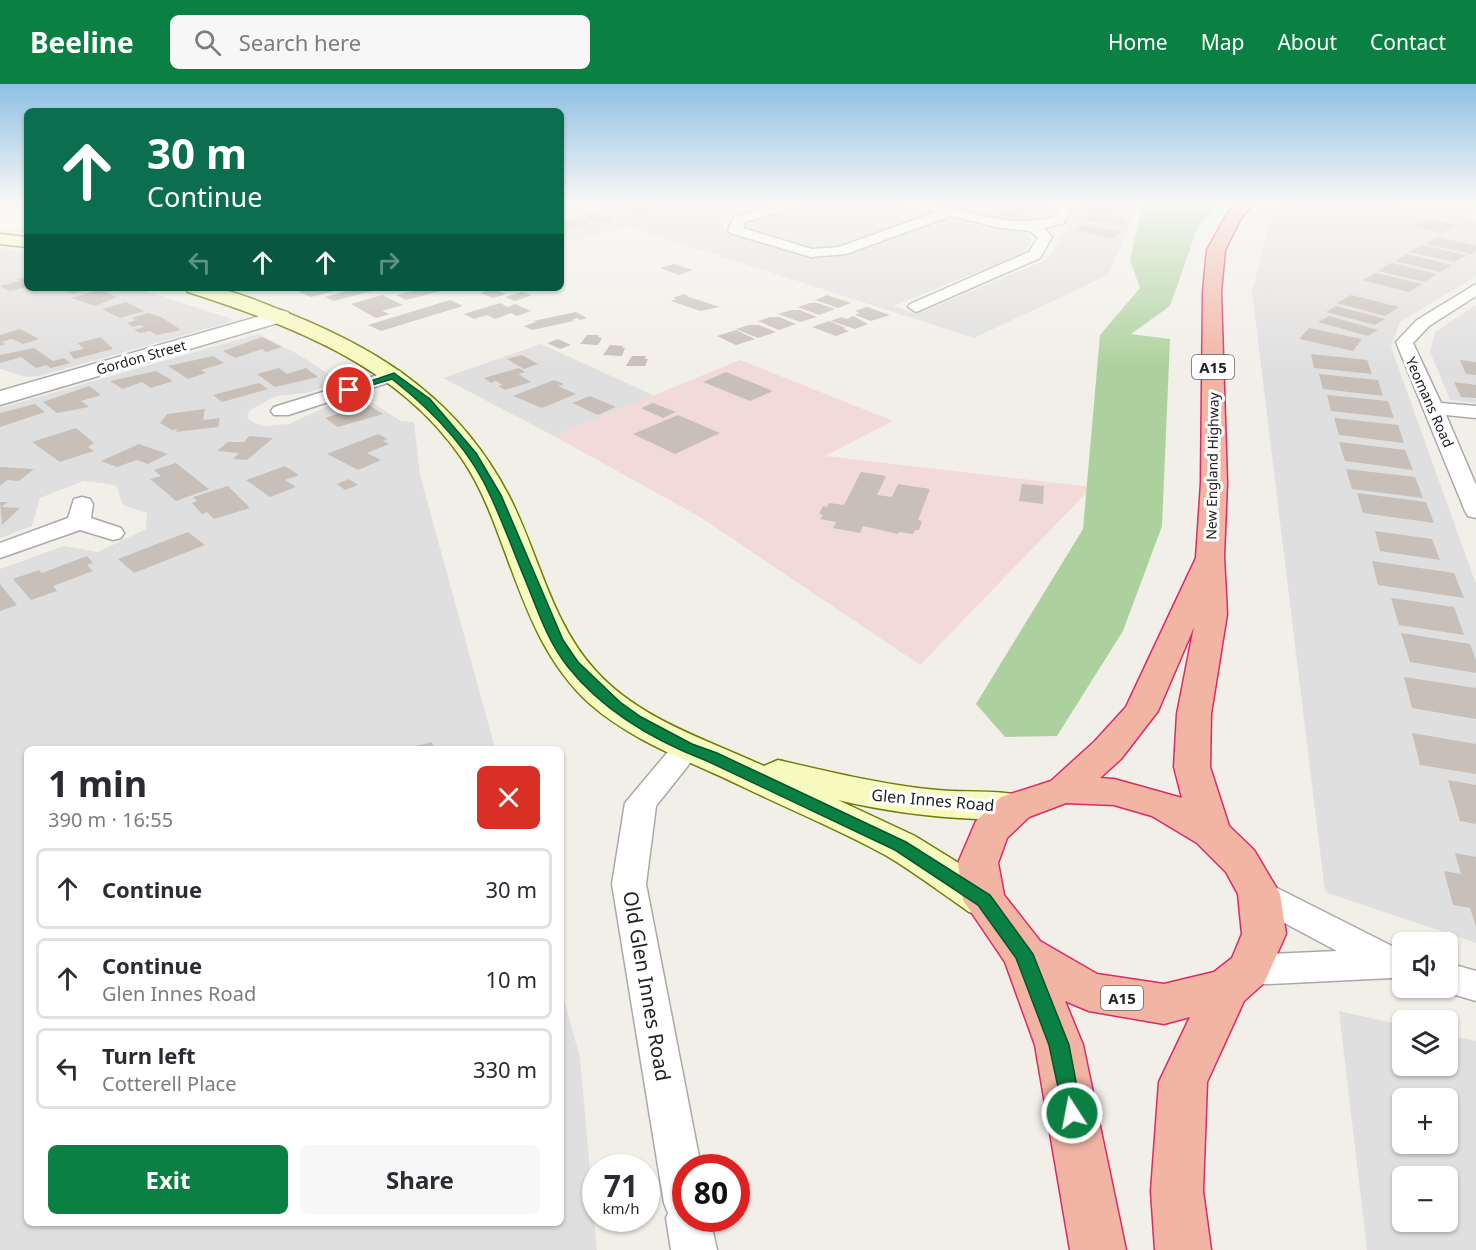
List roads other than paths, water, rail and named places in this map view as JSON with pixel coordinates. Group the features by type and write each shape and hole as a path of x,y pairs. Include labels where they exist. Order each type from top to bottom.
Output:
{"highway":[{"name":"New England Highway","path":"1211,833 1192,767 1194,714 1212,614 1210,556 1214,483 1212,292 1215,258"},
{"name":"New England Highway","path":"1064,790 1108,750 1141,711 1210,556"},
{"name":"A15","path":"1098,1250 1059,1045 1024,954 984,900 978,863 990,831 1015,807 1064,790 1114,792 1165,806 1211,833 1240,861 1259,894 1264,934 1183,1082 1177,1191 1183,1250"},
{"name":"A15","path":"1024,954 1089,992 1153,1003 1164,1004 1238,979"}],"main road":[{"name":"Glen Innes Road","path":"204,291 281,316 345,346 394,375 427,401 471,453 496,495 556,640 573,665 615,706 636,720 699,752 901,846 984,900"},
{"name":"Glen Innes Road","path":"699,752 876,796 939,804 1015,807"}],"street":[{"path":"916,307 1027,258"},
{"name":"Yeomans Road","path":"1476,289 1423,323 1404,342 1476,511"},
{"name":"Gordon Street","path":"4,394 281,316"},
{"path":"281,411 394,375"},
{"path":"1434,408 1476,412"},
{"path":"0,551 81,513 113,533"},
{"name":"Old Glen Innes Road","path":"677,1154 629,884 641,803 699,752"},
{"path":"1259,894 1392,962"},
{"path":"1238,979 1392,966"},
{"path":"1458,981 1476,986"},
{"path":"691,1232 694,1250"}]}
